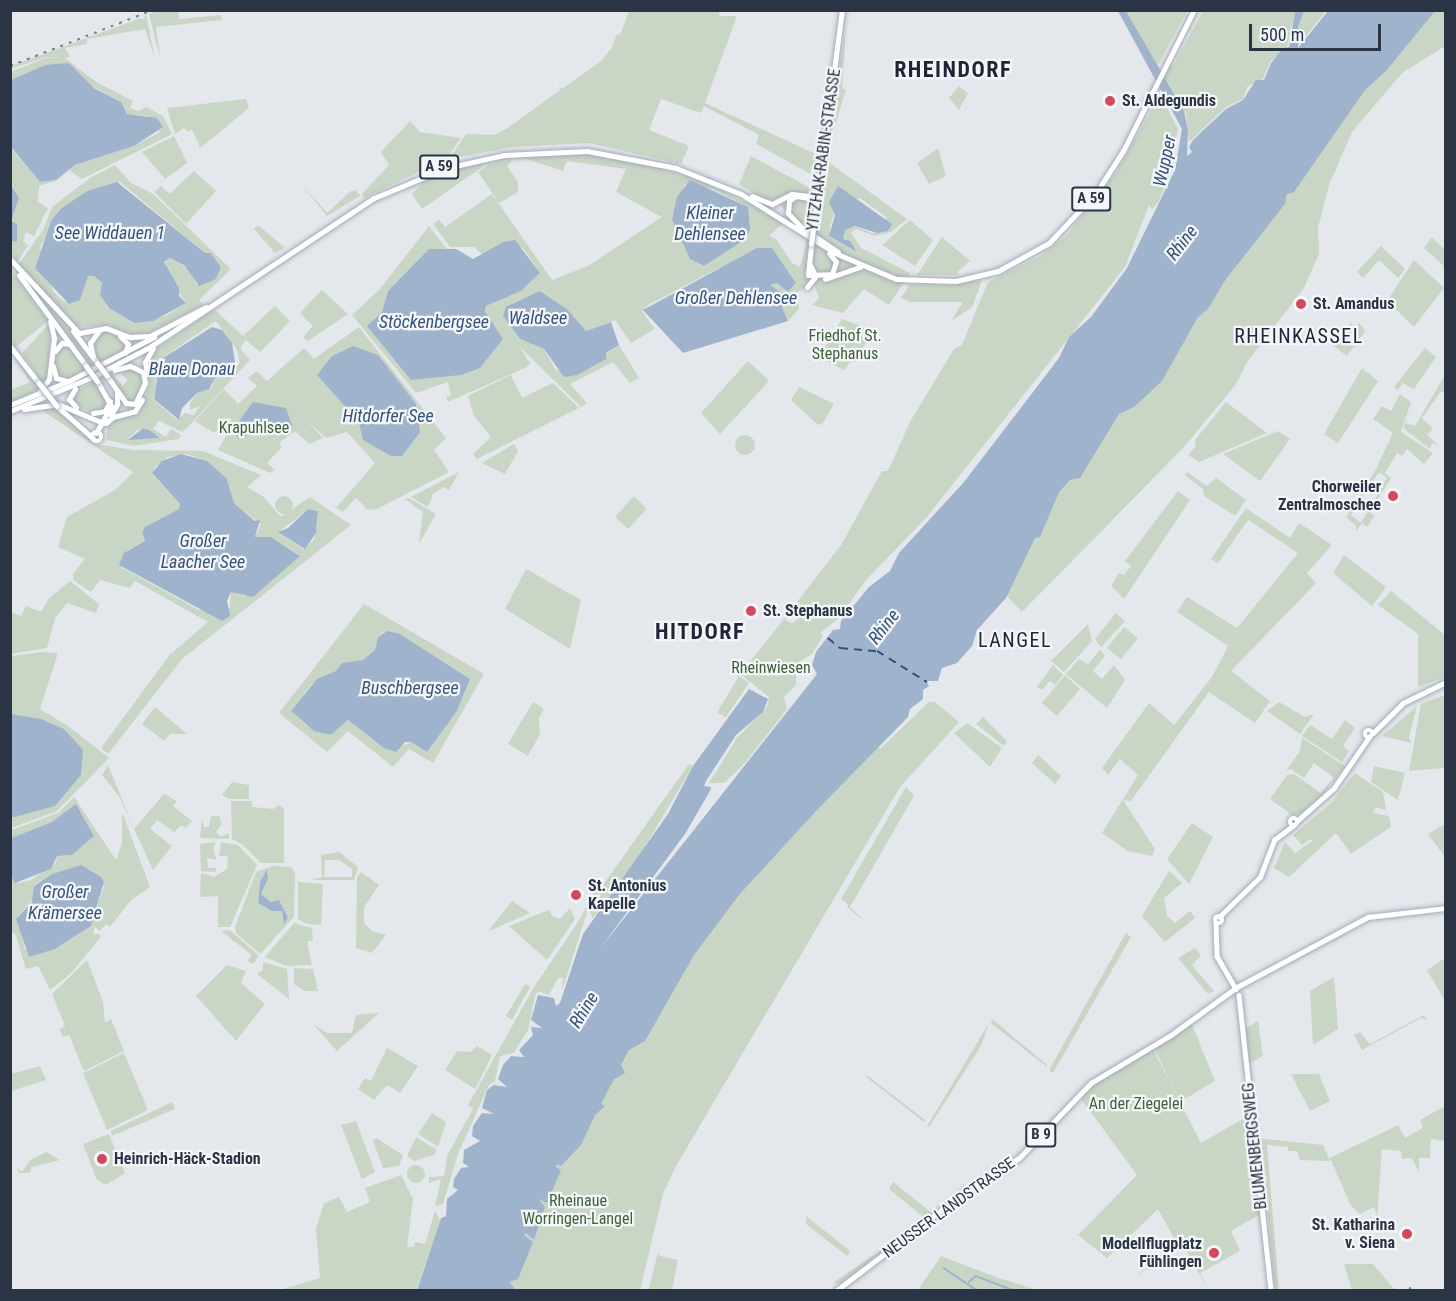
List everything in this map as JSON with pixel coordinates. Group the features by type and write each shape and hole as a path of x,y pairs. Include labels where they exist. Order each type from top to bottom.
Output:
{"highway":[{"name":"A 59","path":"10,409 104,368 207,308 325,228 382,194 446,168 529,152 608,153 687,171 755,201 822,246 861,267 902,278 915,280 955,278 990,271 1026,255 1051,238 1105,175 1193,10"},
{"name":"A 59","path":"207,308 312,233 371,196 430,171 493,154 564,148 629,153 691,169 749,194 858,263 902,278"},
{"path":"809,197 818,188"},
{"path":"749,194 769,204 792,194 809,197 816,207"},
{"path":"801,227 790,216 787,204 796,196 817,197"},
{"path":"815,276 826,276 836,269 833,256 822,246"},
{"path":"10,259 65,320 126,403 135,404 146,380 134,367 114,370"},
{"path":"809,263 815,276"},
{"path":"10,264 110,400 111,409 104,423"},
{"path":"808,275 830,279 848,268 861,267"},
{"path":"807,287 815,276"},
{"path":"29,397 69,381 124,354 207,308"},
{"path":"29,408 114,370 153,348 207,308"},
{"path":"10,409 45,388 49,379 54,338 47,314"},
{"path":"65,320 83,334 106,328 143,338 163,331"},
{"path":"95,360 92,339 105,330 126,340 124,354"},
{"path":"69,381 58,379 53,368 56,347 62,343 70,344"},
{"path":"10,409 58,404 104,423 138,408 148,384 145,362 153,348"},
{"path":"75,389 69,396 70,403 92,413 105,411 110,400"},
{"path":"96,435 117,404 116,389"}],"main road":[{"name":"YITZHAK-RABIN-STRASSE","path":"808,275 842,10"},
{"path":"10,346 57,406 86,432 96,435"},
{"path":"1238,991 1217,956 1217,925 1221,916 1260,877 1272,843 1334,788 1370,735 1403,703 1446,682"},
{"name":"NEUSSER LANDSTRASSE","path":"837,1290 965,1192 1019,1158 1098,1077 1248,985 1368,916 1446,908"},
{"name":"BLUMENBERGSWEG","path":"1238,991 1271,1290"}],"green space":[{"path":"158,11 178,11 179,19 221,15 222,20 156,27 160,58 149,14"},
{"path":"629,11 718,11 720,16 737,16 705,103 820,156 907,219 891,232 875,236 856,229 851,233 861,248 910,273 889,305 864,289 843,313 812,305 819,299 815,285 795,293 792,299 799,302 799,309 788,321 782,307 789,299 770,285 777,283 788,292 796,283 772,249 717,269 648,305 642,311 655,329 631,343 615,320 586,331 567,309 540,291 503,316 520,339 544,349 555,369 577,375 619,345 639,378 630,383 613,362 570,384 587,403 581,407 519,346 530,363 527,367 448,402 446,397 451,395 448,382 416,393 352,315 380,289 429,226 447,249 429,250 388,291 382,312 411,380 455,375 483,364 503,339 485,311 486,306 521,291 540,273 523,248 500,246 482,254 474,247 450,247 433,224 439,220 445,227 492,194 552,280 588,266 662,217 616,192 626,169 567,161 563,171 520,157 488,163 422,209 412,194 421,184 419,180 441,172 521,155 585,154 628,159 699,180 754,206 782,224 769,236 776,239 792,263 800,267 810,230 775,201 763,199 739,184 751,156 810,188 814,176 756,144 759,135 704,106 701,113 661,99 649,130 689,146 681,164 589,143 513,147 449,159 466,134 494,135 508,128 560,90 559,85 562,89 601,61 611,49 617,34 620,35","holes":["685,184 713,189 748,207 747,232 704,266 690,259 672,220","860,198 886,217 887,231 872,233 854,226 845,230 843,239 850,241 857,252 830,237 830,228 834,212"]},
{"path":"1126,11 1187,11 1158,65 1157,65"},
{"path":"1203,11 1295,11 1287,47 1270,62 1263,79 1247,87 1243,99 1226,107 1189,142 1186,114 1163,74 1167,66 1173,66"},
{"path":"1304,11 1326,11 1297,47 1298,27"},
{"path":"1379,11 1445,11 1445,46 1402,73 1352,132 1329,185 1318,228 1319,254 1304,288 1247,362 1237,383 1184,447 1022,612 990,578"},
{"path":"146,14 155,59 145,29 87,39 87,44 65,48 70,57 65,58 96,82 133,101 130,108 138,111 146,107 163,116 172,134 82,179 69,170 56,181 39,186 38,202 48,208 34,236 26,232 23,241 28,245 18,261 11,253 11,241 16,242 17,224 10,221 19,198 11,183 10,147 40,182 56,180 75,165 134,146 160,132 148,116 127,114 121,102 87,83 20,77 11,80 11,72 45,58 64,57 46,57 11,69 11,66 141,18 143,20"},
{"path":"846,27 842,88 846,90 835,125 831,121"},
{"path":"959,86 968,93 959,110 949,98"},
{"name":"Rheinwiesen","path":"1160,95 1178,129 1171,160 1162,179 1165,179 1176,160 1158,203 1152,209 1149,205 1125,267 926,518 866,580 838,619 820,633 823,636 812,654 796,664 796,685 784,697 787,709 745,763 724,783 709,783 737,738 767,707 769,697 740,674 796,604 785,620 792,623 805,614 797,602 841,545 882,471 888,471 911,420 954,349 962,345 988,282 1040,256 1066,236 1116,173"},
{"path":"246,99 249,108 200,148 192,129 188,132 184,128 175,134 167,108"},
{"path":"410,121 420,132 461,138 447,158 364,198 362,194 389,165 381,152"},
{"path":"174,136 187,163 165,179 142,152"},
{"path":"938,148 946,176 929,184 917,163"},
{"path":"513,159 507,166 518,182 518,192 499,203 478,172 489,164"},
{"path":"115,165 131,183 153,194 231,269 199,300 203,305 147,334 130,334 110,325 76,327 19,264 43,230 52,207 90,178","holes":["120,182 205,253 211,253 221,267 216,279 196,284 190,270 170,258 162,266 186,303 165,316 134,323 107,307 102,283 94,276 88,276 80,296 64,302 53,291 40,246 51,231 52,219 87,191"]},
{"path":"194,171 216,191 186,224 154,192 161,186 170,194"},
{"path":"299,181 327,213 351,191 356,190 360,196 327,216"},
{"path":"910,220 933,240 915,266 882,245"},
{"path":"258,225 285,248 275,253 254,229"},
{"path":"942,237 970,261 957,272 960,275 917,275"},
{"path":"1432,237 1445,250 1445,267 1424,248"},
{"path":"1381,246 1405,269 1398,278 1379,260 1363,278 1357,272"},
{"path":"1414,260 1444,288 1414,327 1387,301"},
{"path":"10,269 48,321 16,347 11,342"},
{"path":"982,280 972,307 951,321 963,302 910,302 901,298 910,284 952,285"},
{"path":"322,290 348,314 308,341 303,337 313,326 300,313"},
{"path":"47,300 98,366 90,369 42,304"},
{"path":"275,306 290,321 260,352 246,340 240,348 250,360 186,429 182,432 159,421 153,429 166,437 171,429 181,435 179,439 133,446 107,440 107,426 113,418 134,413 141,406 150,384 146,362 152,352 214,309 243,336","holes":["216,321 237,350 240,363 229,373 215,378 211,388 197,393 190,403 190,410 200,406 194,415 185,413 177,420 153,399 157,386 152,365","145,428 160,438 128,439 137,430"]},
{"name":"Friedhof St. Stephanus","path":"842,319 863,327 868,338 856,362 851,361 844,370 818,357"},
{"path":"50,323 49,374 45,385 22,353"},
{"name":"RHEINKASSEL","path":"1351,323 1356,327 1359,323 1365,331 1347,356 1330,343"},
{"path":"359,327 446,438 434,450 449,472 375,510 367,509 356,498 343,512 336,508 375,463 347,432 326,438 306,420 323,438 309,444 295,431 279,443 282,447 267,463 275,470 270,473 218,450 226,436 218,430 214,433 195,421 224,389 238,404 257,386 248,378 257,371 267,381 304,348 314,359"},
{"path":"105,331 124,339 127,348 100,365 91,347 96,334"},
{"path":"59,345 69,345 88,371 68,380 59,379 54,367"},
{"path":"1425,348 1436,357 1414,389 1403,383 1398,390 1394,387"},
{"path":"10,351 39,389 11,402 11,390 30,382"},
{"path":"748,361 769,381 720,434 701,413"},
{"path":"130,367 140,371 144,378 138,400 128,403 107,375 113,375 123,386 127,380 121,373 114,374"},
{"path":"1362,368 1378,381 1338,443 1324,434"},
{"path":"511,375 522,398 553,383 579,408 477,459 473,454 491,437 474,416 468,396"},
{"path":"1445,375 1445,393 1441,391 1422,418 1433,429 1427,435 1439,446 1432,443 1430,449 1403,428 1414,405 1406,423 1415,426"},
{"path":"95,381 108,401 106,409 93,413 73,404 70,395"},
{"path":"799,387 834,404 823,423 818,425 791,400"},
{"path":"1400,394 1411,402 1401,432 1433,453 1424,464 1407,449 1402,456 1397,453 1385,473 1391,478 1370,512 1374,516 1367,527 1362,523 1356,531 1356,526 1346,517 1375,471 1393,433 1373,419 1382,406 1391,411","holes":["1379,472 1387,478 1361,523 1351,515"]},
{"path":"1226,402 1267,433 1199,462 1188,455 1196,446 1195,440"},
{"path":"52,405 95,444 134,450 203,451 261,475 247,487 264,497 281,517 310,497 351,525 182,659 108,754 101,748 171,653 181,659 172,653 208,622 135,581 130,588 100,580 91,592 73,580 73,574 85,559 58,547 67,517 115,490 133,472 40,409","holes":["186,454 207,461 228,482 234,503 261,524 255,537 271,537 300,555 267,585 243,596 238,591 231,592 230,608 199,610 121,567 128,550 145,541 142,532 145,527 179,509 180,504 152,474 155,467 168,457","308,509 318,511 317,527 314,540 303,549 279,532"]},
{"path":"1278,431 1290,439 1260,481 1223,454"},
{"path":"745,435 752,438 755,445 752,452 745,455 738,452 735,445 738,438"},
{"path":"514,444 518,451 505,474 482,463"},
{"path":"459,472 449,490 443,487 433,494 428,507 411,497"},
{"path":"1187,472 1207,486 1216,478 1246,500 1235,516 1204,496 1203,489 1185,475"},
{"path":"1178,491 1190,500 1124,599 1111,586 1119,573 1124,575 1131,566 1125,561"},
{"path":"284,496 290,499 293,505 290,511 284,514 278,511 275,505 278,499"},
{"path":"634,496 647,509 628,529 615,517"},
{"path":"409,498 436,514 419,544 423,512 405,499"},
{"path":"1246,508 1290,538 1299,523 1332,545 1307,573 1316,583 1231,671 1270,701 1255,723 1209,692 1131,801 1123,800 1155,849 1152,856 1128,851 1102,833 1138,775 1120,759 1108,775 1102,768 1149,703 1174,725 1212,677 1228,646 1177,612 1187,597 1237,628 1298,553 1248,520 1218,563 1211,559"},
{"path":"1344,555 1386,587 1372,606 1333,573"},
{"path":"526,569 581,600 570,649 505,609"},
{"path":"70,581 99,604 96,613 67,603 55,618 47,648 11,654 11,612 21,616 26,606 41,612 49,598"},
{"path":"1391,591 1445,635 1445,677 1418,687 1418,634 1378,605"},
{"path":"364,604 484,674 433,763 409,749 393,767 348,731 327,752 279,713","holes":["383,632 400,634 470,679 457,711 427,752 411,742 401,746 371,738 348,720 331,735 305,724 291,711 312,684 363,660 375,650 378,637"]},
{"path":"1116,613 1125,621 1101,647 1095,639"},
{"path":"1088,624 1092,641 1064,672 1051,661"},
{"path":"1124,627 1138,638 1121,659 1107,648"},
{"path":"1100,650 1105,656 1093,671 1102,679 1114,665 1125,680 1107,708 1066,674 1079,659 1088,664"},
{"path":"43,652 58,653 40,709 68,726 109,758 57,811 11,828 10,656"},
{"path":"1053,665 1063,675 1055,685 1050,681 1042,690 1037,687"},
{"path":"1065,675 1080,689 1057,716 1042,703"},
{"path":"739,676 749,683 726,717 717,713"},
{"path":"1445,695 1445,768 1409,771 1421,704"},
{"path":"533,702 544,709 539,718 540,734 528,756 508,744"},
{"name":"Rheinaue Worringen-Langel","path":"844,702 880,749 929,702 935,702 959,722 900,787 676,1166 663,1194 640,1290 462,1290"},
{"path":"1279,702 1305,717 1314,714 1300,734 1267,711"},
{"path":"1417,706 1409,737 1411,743 1382,736"},
{"path":"155,707 187,734 170,734 164,741 142,724"},
{"path":"983,717 1007,741 1004,746 976,724"},
{"path":"1345,720 1355,728 1343,746 1349,751 1342,762 1302,736 1310,725 1332,739"},
{"path":"967,723 1002,748 990,767 954,733"},
{"path":"1302,738 1345,766 1322,795 1301,813 1292,815 1270,799 1287,775 1294,774 1321,793 1334,778 1314,763 1304,778 1291,769 1286,771 1300,751"},
{"path":"1038,755 1061,776 1055,784 1032,763"},
{"path":"689,764 693,766 633,866 593,918 588,909 562,991 563,978 558,978 549,995 538,991 528,1030 514,1053 500,1056 495,1081 489,1085 458,1154 443,1204 435,1206 441,1179 429,1183 429,1177 444,1176 447,1156 473,1109 468,1105 534,987 580,919 595,890 603,885"},
{"path":"108,765 133,826 119,796 102,775"},
{"path":"1374,766 1405,773 1398,800 1371,782"},
{"path":"1355,773 1383,792 1386,810 1375,807 1373,813 1389,816 1391,827 1351,854 1336,833 1289,877 1274,868 1285,842 1295,853 1312,841 1310,839 1302,845 1293,835 1332,802"},
{"path":"232,782 249,785 249,799 229,799 222,795"},
{"path":"906,787 914,796 850,907 867,923 847,907 848,904 841,899"},
{"path":"164,794 177,801 173,806 192,821 186,828 181,825 174,832 157,820 150,829 172,846 153,870 134,829"},
{"path":"74,797 116,860 122,843 122,812 150,887 131,900 110,927 106,924 100,931 95,927 93,934 100,934 100,938 70,974 50,990 38,966 26,969 16,936 11,930 10,876 18,883 31,880 56,863 57,856 72,855 94,836 76,805 52,822 11,838 11,830 58,813","holes":["79,866 104,886 91,926 55,949 25,950 18,916 35,897 34,885 52,874"]},
{"path":"231,801 252,801 252,807 273,809 279,805 284,809 284,863 261,863 242,844 232,839"},
{"path":"211,816 219,816 222,824 216,832 221,837 229,833 229,839 200,838 202,819 204,827 209,827"},
{"path":"1192,823 1213,837 1189,884 1167,859"},
{"path":"1445,824 1445,857 1428,834"},
{"path":"216,842 213,849 217,860 207,858 208,868 216,868 216,872 201,871 200,844"},
{"path":"221,842 238,845 257,865 230,927 218,927 218,896 200,897 201,873 214,877 227,869 228,856 219,856"},
{"path":"339,852 358,867 354,880 312,880 322,877 321,855","holes":["325,860 339,860 352,869 352,877 324,877"]},
{"path":"273,866 291,867 295,872 294,917 260,954 236,933 235,927 256,872","holes":["267,869 268,879 261,894 271,902 279,900 288,918 285,923 282,911 272,911 258,903 260,882"]},
{"path":"1169,871 1182,883 1164,898 1167,916 1175,923 1190,911 1195,918 1165,942 1142,916"},
{"path":"361,872 379,885 364,907 364,923 372,931 386,935 372,953 356,948 357,877"},
{"path":"298,882 323,884 321,925 307,924 298,919"},
{"path":"512,901 530,913 489,931 489,930"},
{"path":"570,908 575,919 547,960 509,926 549,910 552,916 560,919"},
{"path":"294,923 312,928 313,941 308,941 308,947 312,965 286,966 265,957"},
{"path":"230,930 259,956 253,964 247,961 252,955 221,931"},
{"path":"1126,933 1131,937 1053,1073 1049,1070"},
{"path":"1195,948 1201,955 1192,965 1214,991 1208,994 1178,958"},
{"path":"1445,958 1446,999 1444,999 1427,970"},
{"path":"87,960 103,1002 105,1023 111,1019 124,1051 84,1071 69,1035 62,1037 60,1029 65,1026 52,994"},
{"path":"263,962 287,969 289,999 257,974 263,970"},
{"path":"227,965 246,971 241,983 265,1004 236,1041 196,996"},
{"path":"294,968 313,969 318,991 305,991 294,984"},
{"path":"1334,977 1338,1029 1313,1045 1310,991"},
{"path":"525,984 530,987 512,1020 506,1016"},
{"path":"379,1013 337,1051 313,1024 327,1033 352,1033 356,1015"},
{"path":"1424,1015 1427,1020 1421,1018 1362,1050 1354,1035 1360,1032 1370,1044"},
{"path":"992,1019 1047,1065 1047,1067 991,1023"},
{"path":"1258,1021 1263,1056 1247,1065 1243,1030"},
{"path":"1191,1022 1215,1081 1180,1102 1154,1048"},
{"path":"989,1023 981,1046 929,1127 927,1126"},
{"path":"477,1046 492,1055 475,1089 445,1070 457,1051 471,1052"},
{"path":"387,1048 418,1066 400,1093 387,1085 374,1100 358,1089 365,1078 371,1081"},
{"name":"An der Ziegelei","path":"1153,1049 1201,1143 1250,1115 1261,1214 1231,1231 1240,1251 1200,1273 1208,1290 1183,1244 1135,1277 1176,1242 1158,1209 1107,1258 1078,1235 1137,1175 1079,1096 1106,1073"},
{"path":"124,1053 148,1110 107,1130 83,1073"},
{"path":"40,1066 46,1080 11,1091 11,1074"},
{"path":"1291,1074 1319,1074 1330,1101 1310,1111"},
{"path":"868,1076 925,1120 924,1122 866,1077"},
{"path":"172,1102 175,1109 112,1136 111,1131"},
{"path":"1445,1106 1445,1141 1431,1139 1430,1158 1419,1158 1419,1172 1412,1158 1402,1159 1401,1151 1382,1149 1377,1216 1374,1207 1360,1214 1351,1206 1330,1158 1398,1125 1405,1138 1423,1128 1420,1120"},
{"path":"432,1113 446,1122 438,1147 418,1134"},
{"path":"356,1121 375,1172 362,1179 341,1125"},
{"name":"Heinrich-Häck-Stadion","path":"109,1134 125,1173 106,1185 97,1180 83,1144"},
{"path":"416,1137 437,1150 434,1155 414,1161 407,1156"},
{"path":"376,1138 403,1155 399,1166 383,1168 373,1141"},
{"path":"1256,1138 1323,1145 1330,1161 1300,1160 1297,1151 1288,1151 1288,1147 1267,1145 1279,1290 1275,1290 1261,1144 1257,1145"},
{"path":"46,1152 60,1160 31,1167 30,1173 19,1173 17,1168 22,1172 29,1161"},
{"path":"416,1165 422,1168 425,1174 422,1180 416,1183 410,1180 407,1174 410,1168"},
{"path":"401,1175 413,1199 407,1247 414,1247 415,1242 425,1244 435,1211 440,1221 416,1290 280,1290 320,1278 316,1229 324,1203 339,1197 347,1212 370,1202 365,1188"},
{"path":"893,1182 933,1214 842,1283 833,1283 926,1219 889,1189"},
{"path":"806,1216 850,1251 847,1256 806,1224"},
{"path":"658,1252 660,1256 678,1260 672,1290 649,1289"},
{"path":"941,1256 996,1277 1037,1290 918,1290"},
{"path":"1344,1264 1373,1264 1395,1290 1352,1290"}],"water":[{"name":"Rhine","path":"1118,11 1126,11 1184,111 1188,130 1187,156 1192,152 1189,147 1193,140 1226,109 1243,100 1256,80 1264,80 1271,63 1283,48 1289,47 1295,11 1304,11 1298,27 1298,48 1328,11 1435,11 1386,71 1365,90 1294,192 1287,194 1285,204 1226,279 1208,309 1198,317 1162,381 1134,407 1119,414 1080,478 1070,480 1059,492 1040,537 1035,538 1006,598 977,630 972,646 957,663 942,668 938,681 926,681 929,686 923,690 923,699 910,709 908,717 816,811 739,895 694,955 645,1041 629,1050 621,1065 625,1073 614,1079 601,1104 605,1106 595,1115 581,1145 561,1166 557,1164 556,1167 561,1170 547,1203 539,1199 545,1207 534,1240 526,1233 524,1235 533,1242 518,1279 509,1282 516,1290 417,1290 441,1218 446,1216 447,1199 458,1190 453,1187 454,1179 461,1168 469,1167 463,1163 464,1150 480,1141 472,1136 473,1126 482,1113 494,1114 482,1108 487,1090 494,1085 507,1087 498,1079 503,1065 511,1056 524,1057 519,1050 533,1035 531,1027 542,1028 531,1020 538,995 554,998 556,1006 560,1003 583,934 668,814 693,766 749,689 768,699 763,712 736,735 706,781 704,786 711,787 710,791 685,834 599,950 817,674 812,665 816,652 833,630 840,629 841,621 869,587 890,571 899,553 964,482 1059,358 1069,337 1091,317 1127,268 1175,170 1182,129"},
{"path":"69,63 94,88 121,102 127,114 157,118 163,127 134,146 75,165 56,180 40,182 11,147 11,80 45,65"},
{"name":"Kleiner Dehlensee","path":"690,180 748,207 750,230 744,240 704,266 690,259 672,220 677,197"},
{"name":"See Widdauen 1","path":"117,182 205,253 211,253 221,267 216,279 199,286 185,266 170,258 164,262 179,288 179,296 186,303 153,321 134,323 109,308 100,295 102,283 94,276 88,276 80,300 69,304 35,268 52,219 62,208 87,191"},
{"path":"10,183 19,198 11,221 17,224 17,242 11,241"},
{"path":"838,186 892,224 888,231 877,233 855,226 845,230 843,239 850,241 857,252 829,236 835,215 829,202"},
{"name":"Stöckenbergsee","path":"515,240 540,273 521,291 486,306 485,311 503,339 480,368 461,375 411,380 367,326 382,312 388,291 429,249 456,249 473,259 503,242"},
{"name":"Großer Dehlensee","path":"757,248 772,248 796,283 788,292 777,283 770,285 789,298 782,307 788,321 683,353 643,310"},
{"name":"Waldsee","path":"540,291 567,309 586,331 611,322 619,345 606,353 606,359 577,375 564,377 544,349 520,339 503,316 506,307"},
{"name":"Blaue Donau","path":"212,327 222,330 232,343 235,362 223,376 215,378 209,389 197,393 182,408 179,420 154,399 157,381 152,365"},
{"name":"Hitdorfer See","path":"353,346 378,355 416,404 420,432 402,456 391,456 363,440 359,422 317,375 332,356"},
{"name":"Krapuhlsee","path":"253,402 286,408 292,425 287,431 277,432 258,421 245,437 238,439 234,428"},
{"path":"143,428 149,430 160,438 128,440"},
{"name":"Großer Laacher See","path":"181,454 207,461 227,479 234,503 255,521 260,520 255,537 271,537 300,556 253,597 231,592 227,601 230,616 222,621 119,565 124,553 145,541 142,532 145,527 179,509 180,504 152,473 162,461"},
{"path":"308,509 318,511 316,533 305,549 278,532 288,528"},
{"name":"Buschbergsee","path":"387,631 400,634 470,679 457,711 427,752 411,742 405,742 396,752 384,748 348,720 331,735 314,731 291,711 317,679 336,671 342,663 363,660 375,650 378,637"},
{"path":"11,714 41,719 64,729 83,750 81,775 55,806 15,817 10,817"},
{"path":"76,804 94,836 72,855 57,856 51,869 15,883 11,876 11,838 52,822"},
{"name":"Großer Krämersee","path":"81,865 101,877 104,882 91,926 55,949 29,957 16,919 32,902 34,886 52,874"},
{"path":"267,869 268,879 261,894 271,902 279,900 288,918 284,924 282,911 272,911 258,903 260,882"}],"waterway":[{"path":"944,1268 977,1290"},
{"path":"969,1282 976,1276 1013,1290"}],"ferry route":[{"path":"828,638 840,648 877,651 927,682"}],"railway":[{"path":"10,66 153,10"},
{"path":"1409,1290 1413,1283"}],"place":[{"name":"St. Aldegundis","path":"1110,101"},
{"name":"St. Amandus","path":"1301,304"},
{"name":"Chorweiler Zentralmoschee","path":"1393,496"},
{"name":"St. Stephanus","path":"751,611"},
{"name":"St. Antonius Kapelle","path":"576,895"},
{"name":"Heinrich-Häck-Stadion","path":"102,1159"},
{"name":"St. Katharina v. Siena","path":"1407,1234"},
{"name":"Modellflugplatz Fühlingen","path":"1214,1253"}],"district":[{"name":"RHEINDORF","path":"953,70"},
{"name":"RHEINKASSEL","path":"1299,336"},
{"name":"HITDORF","path":"700,632"},
{"name":"LANGEL","path":"1015,640"}],"water label":[{"name":"Wupper","path":"1165,161"}]}
